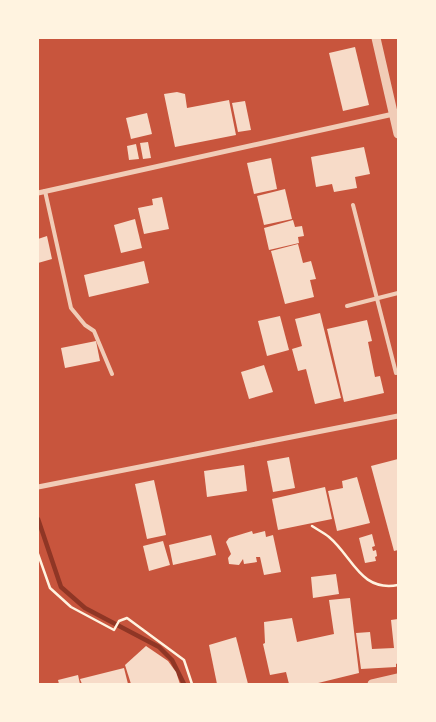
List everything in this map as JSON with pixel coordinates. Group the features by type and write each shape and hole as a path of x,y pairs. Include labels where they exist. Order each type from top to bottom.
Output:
{"street":[{"path":"376,38 396,114 398,134"},
{"path":"38,193 396,114"},
{"path":"38,487 398,416"},
{"path":"372,684 398,678"}],"lane":[{"path":"45,191 71,308 84,325 94,331 112,374"},
{"path":"353,205 396,373"},
{"path":"347,306 398,293"}],"path":[{"path":"312,526 330,537 362,575 376,585 388,587 398,585"},
{"path":"38,554 50,588 71,607 114,630 119,621 127,618 184,660 192,684"}],"building":[{"path":"355,47 369,105 343,111 329,53"},
{"path":"177,92 185,94 187,108 229,100 236,135 175,147 164,94"},
{"path":"245,101 251,130 238,132 232,103"},
{"path":"147,113 152,134 131,139 126,118"},
{"path":"148,142 151,158 143,159 140,143"},
{"path":"136,144 139,159 129,160 127,146"},
{"path":"364,147 370,174 355,177 357,188 334,192 332,184 316,187 311,157"},
{"path":"271,158 277,189 254,194 247,163"},
{"path":"285,189 292,219 264,225 257,196"},
{"path":"162,197 169,229 144,234 138,208 153,205 152,199"},
{"path":"135,219 142,248 121,253 114,225"},
{"path":"293,220 295,227 302,226 304,236 298,237 299,243 269,250 264,228"},
{"path":"47,236 52,259 38,263 38,239"},
{"path":"298,244 303,263 311,261 316,279 310,280 314,297 285,304 271,251"},
{"path":"144,261 149,283 89,297 84,275"},
{"path":"320,313 341,398 315,404 306,369 298,371 292,349 302,346 295,319"},
{"path":"280,316 289,350 267,356 258,321"},
{"path":"367,320 372,341 368,342 375,377 380,376 384,393 344,402 327,329"},
{"path":"96,341 100,361 65,368 61,348"},
{"path":"264,365 273,392 249,399 241,372"},
{"path":"289,457 295,488 273,492 267,461"},
{"path":"398,459 398,550 394,551 371,466"},
{"path":"244,465 247,491 207,497 204,471"},
{"path":"357,477 370,523 337,531 328,491 343,488 342,481"},
{"path":"154,480 166,535 147,539 135,484"},
{"path":"325,487 332,519 278,530 272,499"},
{"path":"252,531 253,534 265,531 266,537 273,535 281,572 264,575 260,557 256,557 257,562 244,564 243,559 239,565 229,564 228,558 231,554 226,542 229,538"},
{"path":"372,534 375,546 372,547 373,551 376,550 376,561 365,563 359,538"},
{"path":"211,535 216,555 173,565 169,545"},
{"path":"163,541 170,565 149,571 143,546"},
{"path":"336,574 339,594 313,598 311,577"},
{"path":"350,598 359,673 314,684 289,684 286,672 270,675 263,644 265,643 264,622 292,618 297,642 334,634 329,600"},
{"path":"398,619 398,663 396,667 361,669 356,633 370,632 372,649 394,648 391,620"},
{"path":"236,637 248,684 217,684 209,645"},
{"path":"146,646 168,661 176,672 180,684 131,684 125,665"},
{"path":"124,668 128,684 82,684 80,679"},
{"path":"78,675 80,684 59,684 58,680"}],"waterway":[{"path":"38,519 61,587 85,608 159,647 172,660 184,684"}]}
